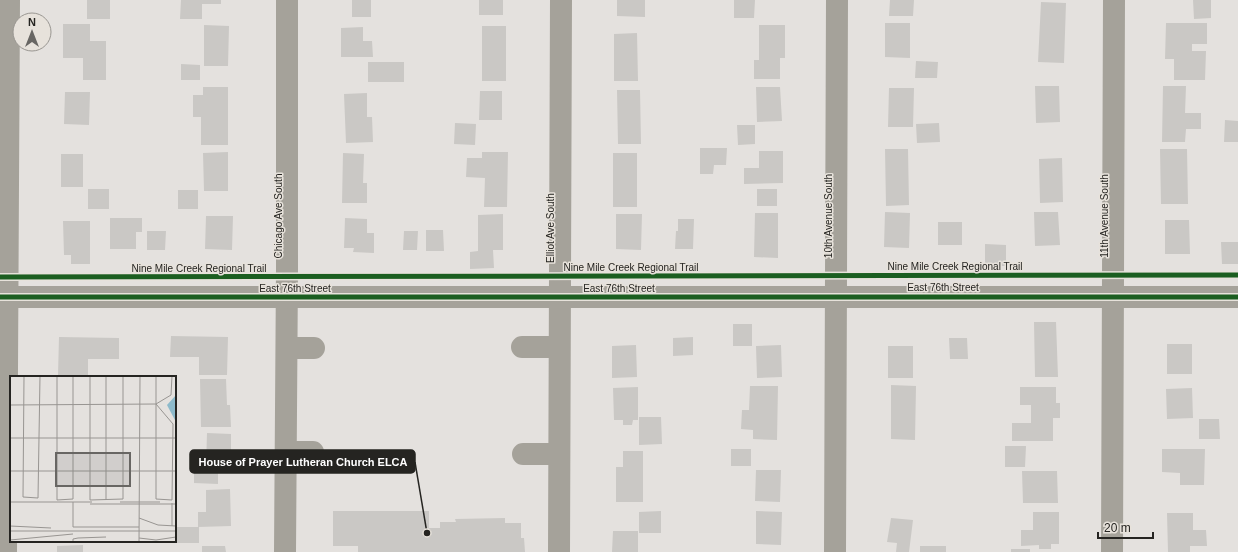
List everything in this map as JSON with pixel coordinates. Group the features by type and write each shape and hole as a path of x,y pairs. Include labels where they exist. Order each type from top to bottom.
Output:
{"street":[{"path":"6,552 4,297 9,0"},
{"name":"Chicago Ave South","path":"285,552 287,348 287,0"},
{"name":"Elliot Ave South","path":"559,552 561,0"},
{"name":"10th Avenue South","path":"835,552 838,0"},
{"name":"11th Avenue South","path":"1112,552 1114,0"},
{"name":"East 76th Street","path":"4,297 1238,297"},
{"path":"287,348 314,348"},
{"path":"522,348 559,348"},
{"path":"286,452 314,452"},
{"path":"523,454 559,454"}],"building":[{"path":"87,0 110,0 110,19 87,19"},
{"path":"181,0 221,0 221,4 202,4 202,19 180,19"},
{"path":"352,0 371,0 371,17 352,17"},
{"path":"479,0 503,0 503,15 479,15"},
{"path":"617,0 645,0 645,17 617,16"},
{"path":"734,0 755,0 754,18 734,18"},
{"path":"890,0 914,0 913,16 889,16"},
{"path":"1193,0 1211,0 1211,18 1194,19"},
{"path":"1041,2 1066,3 1064,63 1038,62"},
{"path":"885,23 910,23 910,58 885,57"},
{"path":"1166,23 1207,23 1207,44 1192,44 1192,51 1206,51 1205,80 1174,80 1174,59 1165,59"},
{"path":"63,24 90,24 90,41 106,41 106,80 83,80 83,58 63,58"},
{"path":"204,25 229,26 228,66 204,66"},
{"path":"759,25 785,25 785,58 780,58 780,79 754,79 754,60 759,60"},
{"path":"482,26 506,26 506,81 482,81"},
{"path":"363,27 363,41 372,41 373,57 341,57 341,28"},
{"path":"637,33 638,81 614,81 614,34"},
{"path":"916,61 938,62 937,78 915,78"},
{"path":"368,62 404,62 404,82 368,82"},
{"path":"181,64 200,65 200,80 181,80"},
{"path":"1035,86 1059,86 1060,122 1036,123"},
{"path":"1163,86 1186,86 1185,113 1201,113 1201,129 1186,129 1185,142 1162,142"},
{"path":"203,87 228,87 228,145 201,145 201,117 193,117 193,95 203,95"},
{"path":"756,87 780,87 782,121 757,122"},
{"path":"889,88 914,88 913,127 888,127"},
{"path":"617,90 640,90 641,144 618,144"},
{"path":"480,91 502,91 502,120 479,120"},
{"path":"65,92 90,92 89,125 64,124"},
{"path":"367,93 367,117 372,117 373,142 346,143 344,94"},
{"path":"1225,120 1238,121 1238,142 1224,142"},
{"path":"455,123 476,124 475,145 454,144"},
{"path":"939,123 940,142 917,143 916,124"},
{"path":"737,125 755,125 755,144 738,145"},
{"path":"700,148 727,148 726,165 714,165 713,174 700,174"},
{"path":"885,149 908,149 909,205 886,206"},
{"path":"1160,149 1187,149 1188,204 1161,204"},
{"path":"759,151 783,151 783,183 744,184 744,168 759,168"},
{"path":"228,152 228,191 204,191 203,153"},
{"path":"482,152 508,152 507,207 484,207 485,178 466,177 467,158 482,158"},
{"path":"343,153 364,154 363,183 367,183 367,203 342,203"},
{"path":"613,153 637,153 637,207 613,207"},
{"path":"61,154 83,154 83,187 61,187"},
{"path":"1062,158 1063,202 1040,203 1039,159"},
{"path":"88,189 109,189 109,209 88,209"},
{"path":"757,189 777,189 777,206 757,206"},
{"path":"178,190 198,190 198,209 178,209"},
{"path":"885,212 910,213 909,248 884,247"},
{"path":"1034,212 1058,212 1060,245 1035,246"},
{"path":"755,213 778,213 778,258 754,257"},
{"path":"503,214 503,250 493,250 494,268 470,269 470,252 478,251 478,215"},
{"path":"616,214 642,214 641,250 616,249"},
{"path":"206,216 233,216 232,250 205,249"},
{"path":"110,218 142,218 142,232 136,232 136,249 110,249"},
{"path":"345,218 367,219 367,233 374,233 374,253 353,252 354,248 344,248"},
{"path":"678,219 694,219 693,249 675,249"},
{"path":"1165,220 1189,220 1190,254 1165,254"},
{"path":"63,221 90,221 90,264 71,264 71,255 64,255"},
{"path":"938,222 962,222 962,245 938,245"},
{"path":"426,230 443,230 444,251 426,251"},
{"path":"147,231 166,231 165,250 147,250"},
{"path":"404,231 418,231 417,250 403,250"},
{"path":"1221,242 1238,242 1238,264 1222,264"},
{"path":"985,244 1006,245 1006,266 985,266"},
{"path":"1034,322 1056,322 1058,377 1035,377"},
{"path":"733,324 752,324 752,346 733,346"},
{"path":"171,336 228,337 227,375 199,375 199,357 170,357"},
{"path":"59,337 119,338 119,359 88,359 88,375 58,375"},
{"path":"693,337 693,355 673,356 673,338"},
{"path":"949,338 967,338 968,359 950,359"},
{"path":"1167,344 1192,344 1192,374 1167,374"},
{"path":"636,345 637,377 612,378 612,346"},
{"path":"781,345 782,377 757,378 756,346"},
{"path":"888,346 913,346 913,378 888,378"},
{"path":"200,379 226,379 227,405 230,405 231,427 201,427"},
{"path":"891,385 916,386 915,440 891,439"},
{"path":"750,386 778,386 777,440 753,439 753,430 741,429 742,410 749,410"},
{"path":"638,387 638,420 633,420 632,425 623,425 623,420 614,420 613,388"},
{"path":"1020,387 1056,387 1056,403 1060,403 1060,418 1053,418 1053,441 1012,441 1012,423 1031,423 1031,405 1020,405"},
{"path":"1192,388 1193,418 1167,419 1166,389"},
{"path":"639,417 661,417 662,444 639,445"},
{"path":"1199,419 1219,419 1220,439 1199,439"},
{"path":"207,433 231,434 231,472 218,472 218,484 194,483 194,467 206,467"},
{"path":"1005,446 1026,446 1025,467 1005,467"},
{"path":"731,449 751,449 751,466 731,466"},
{"path":"1162,449 1205,449 1204,485 1180,485 1180,473 1162,472"},
{"path":"623,451 643,451 643,502 616,502 616,467 623,467"},
{"path":"756,470 781,470 780,502 755,501"},
{"path":"1022,471 1057,471 1058,503 1023,503"},
{"path":"230,489 231,526 198,527 198,512 206,512 206,490"},
{"path":"333,511 429,511 429,528 440,528 440,522 456,522 455,519 505,518 505,523 521,523 521,538 524,538 525,552 358,552 358,546 333,546"},
{"path":"661,511 661,533 639,533 639,512"},
{"path":"756,511 782,512 781,545 756,544"},
{"path":"1033,512 1059,512 1059,544 1051,544 1051,549 1039,549 1039,545 1021,546 1021,530 1033,530"},
{"path":"1167,513 1193,513 1193,530 1206,530 1207,546 1190,546 1190,552 1168,552"},
{"path":"891,518 913,520 909,552 896,552 897,543 887,542"},
{"path":"177,527 199,527 199,543 177,543"},
{"path":"613,531 638,531 638,552 612,552"},
{"path":"83,545 83,552 57,552 57,546"},
{"path":"202,546 225,546 226,552 202,552"},
{"path":"920,546 946,546 946,552 920,552"},
{"path":"1011,549 1030,549 1030,552 1011,552"}],"cycle path":[{"name":"Nine Mile Creek Regional Trail","path":"0,277 1238,275"},
{"path":"0,297 1238,297"}],"place":[{"name":"House of Prayer Lutheran Church ELCA","path":"427,533"}]}
